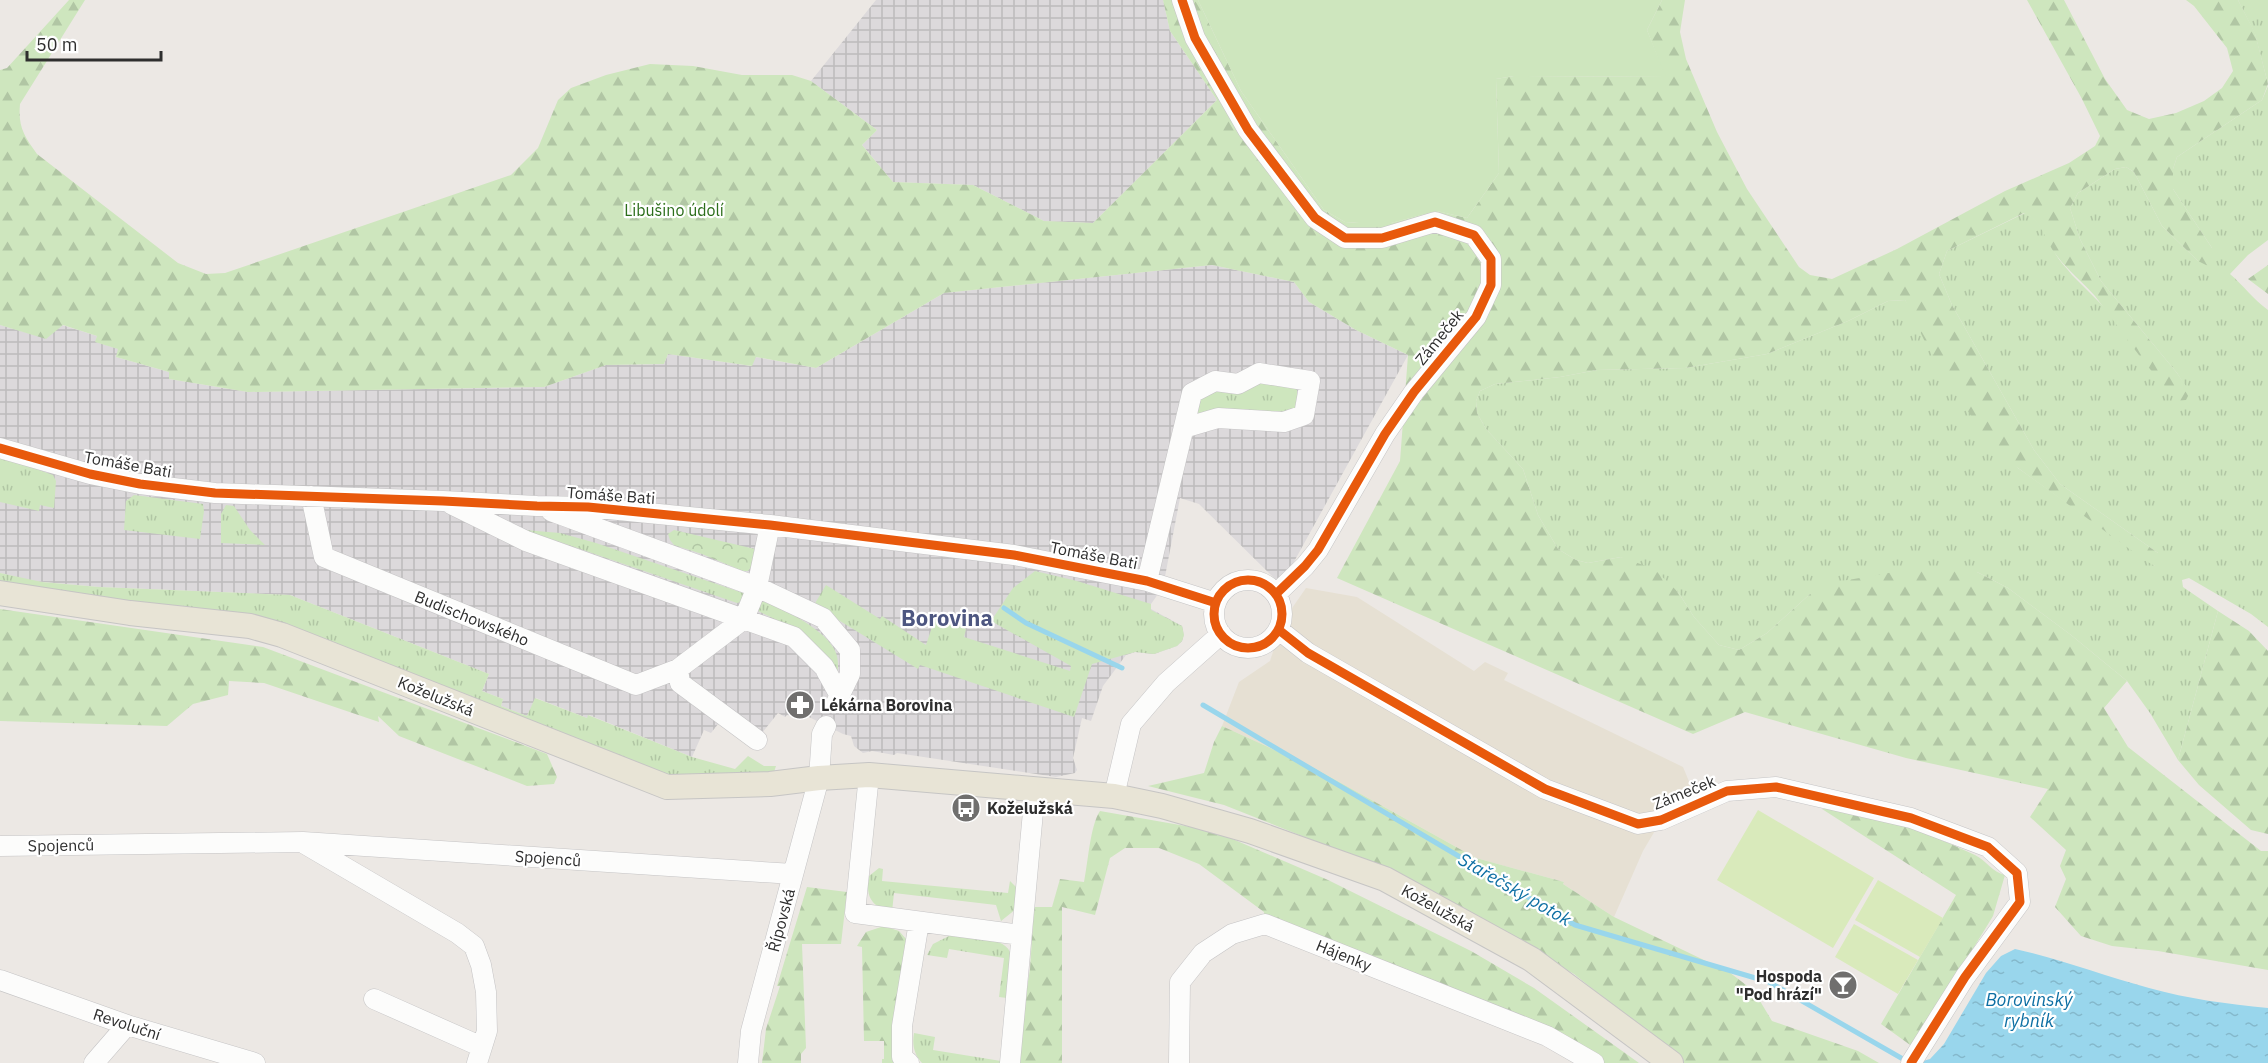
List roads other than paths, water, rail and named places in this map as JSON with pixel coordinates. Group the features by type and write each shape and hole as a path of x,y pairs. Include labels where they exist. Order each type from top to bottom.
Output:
{"main road":[{"name":"Koželužská","path":"0,593 130,613 250,626 282,635 667,787 770,784 869,775 1114,796 1162,806 1250,831 1385,879 1531,959 1671,1063"}],"street":[{"name":"Zámeček","path":"1182,0 1195,38 1248,130 1315,218 1345,238 1382,238 1435,222 1474,235 1491,259 1491,285 1476,317 1402,409 1318,549 1305,566 1276,594"},
{"path":"1147,581 1192,393 1215,381 1238,384 1259,374 1310,381 1304,415 1284,422 1218,418 1185,428"},
{"name":"Tomáše Bati","path":"0,448 90,474 140,484 215,493 588,507 770,525 1014,555 1147,581 1216,603"},
{"name":"Budischowského","path":"311,496 324,557 636,685 678,669"},
{"path":"443,501 526,541 744,619"},
{"name":"Tomáše Bati","path":"537,506 757,586 823,618 850,650 850,674 837,701 824,667 795,637 744,619"},
{"path":"757,740 680,683 678,669 744,619 757,586 770,525"},
{"path":"1241,581 1253,581 1264,584 1276,594 1282,611 1279,630 1272,639 1262,646 1239,647 1229,642 1221,634 1214,614 1216,603 1230,585 1241,581"},
{"name":"Zámeček","path":"1279,630 1308,653 1545,789 1638,824 1661,820 1727,791 1776,787 1911,818 1988,847 2017,873 2020,902 1965,977 1911,1063"},
{"path":"1114,796 1131,724 1166,684 1221,634"},
{"path":"819,778 822,734 826,726"},
{"path":"869,775 855,913 1021,935"},
{"name":"Řípovská","path":"748,1063 751,1031 819,778"},
{"path":"1010,1063 1035,790"},
{"path":"303,842 457,933 474,946 481,965 486,992 487,1031 480,1055 374,999"},
{"name":"Spojenců","path":"0,846 303,842 793,874"},
{"path":"909,1063 902,1057 902,1026 919,922"},
{"name":"Hájenky","path":"1179,1063 1180,982 1203,953 1232,934 1265,924 1547,1036 1594,1063"},
{"name":"Revoluční","path":"0,980 127,1025 255,1063"},
{"path":"94,1063 127,1025"}],"water":[{"name":"Borovinský rybník","path":"2015,949 2164,992 2208,1001 2268,1008 2268,1063 1916,1063 1930,1059 1944,1044 1986,973 2001,956"}],"waterway":[{"name":"Stařečský potok","path":"1004,608 1026,623 1122,668"},
{"name":"Stařečský potok","path":"1203,705 1575,925 1769,982 1908,1062"}],"place":[{"name":"Lékárna Borovina","path":"800,705"},
{"name":"Koželužská","path":"966,808"},
{"name":"Hospoda \"Pod hrází\"","path":"1843,985"}],"district":[{"name":"Borovina","path":"947,617"}],"park label":[{"name":"Libušino údolí","path":"674,210"}]}
